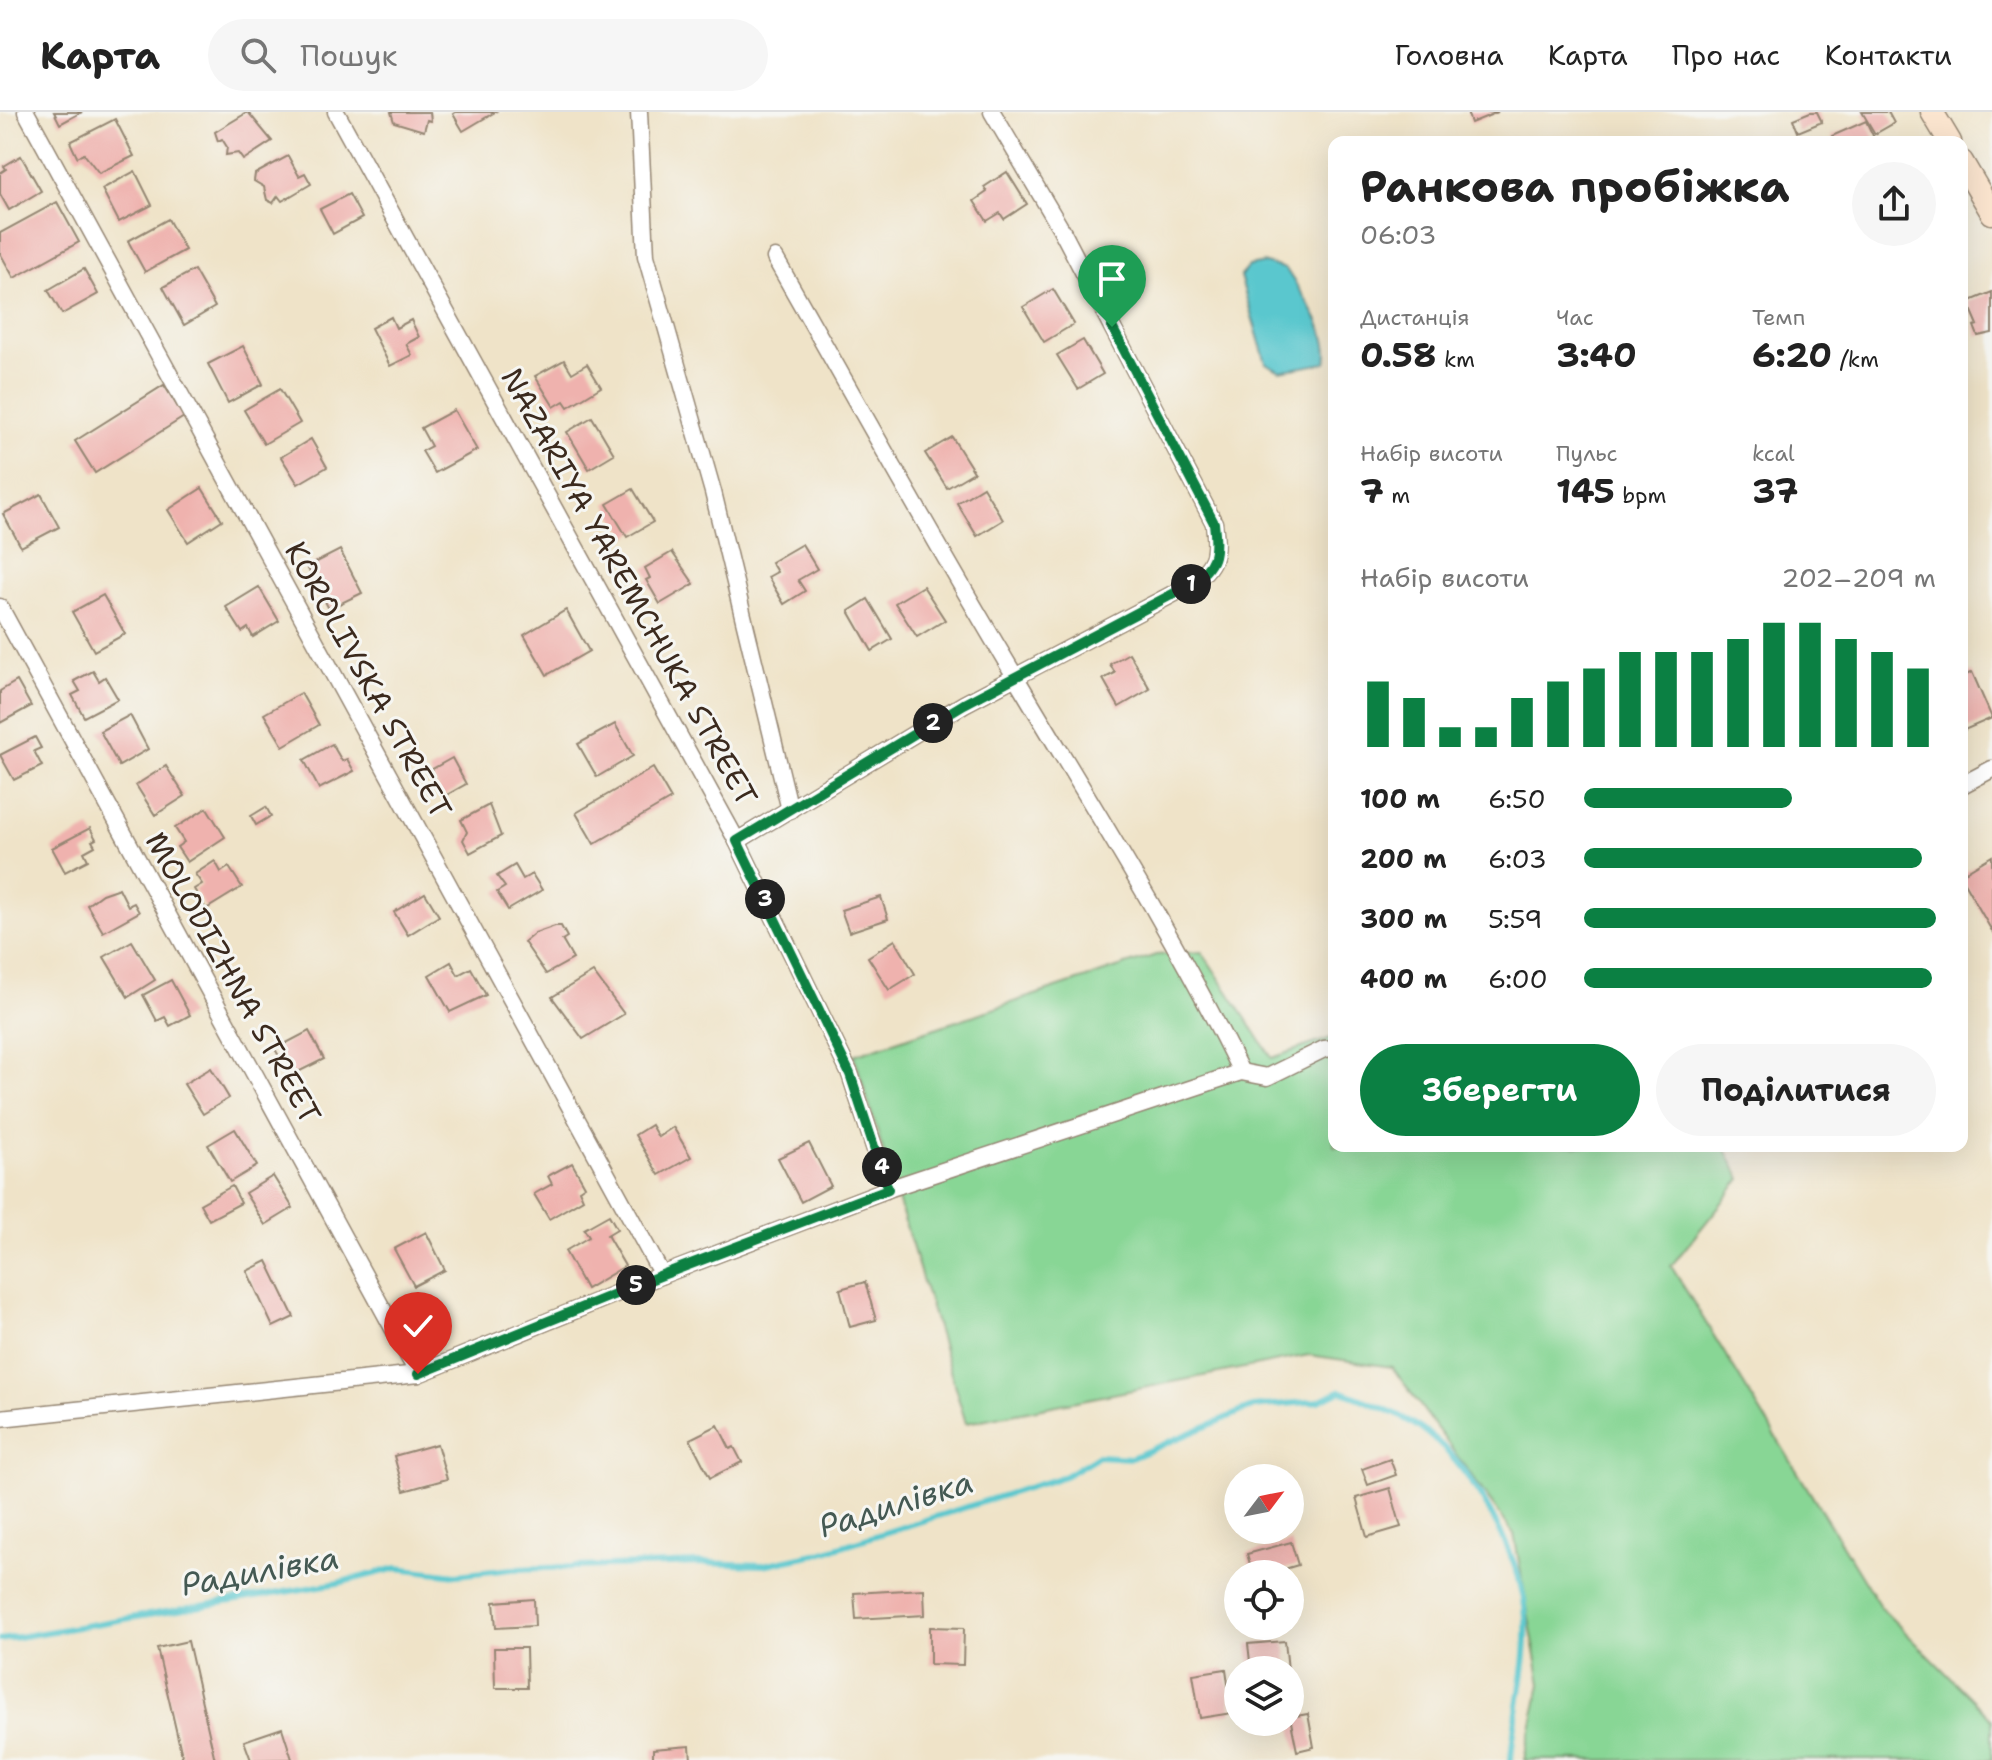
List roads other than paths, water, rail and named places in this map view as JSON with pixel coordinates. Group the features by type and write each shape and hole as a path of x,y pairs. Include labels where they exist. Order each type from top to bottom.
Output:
{"main road":[{"path":"1932,112 1946,136"},
{"path":"1968,172 1992,213"}],"street":[{"name":"KOROLIVSKA STREET","path":"26,112 662,1275"},
{"name":"NAZARIYA YAREMCHUKA STREET","path":"336,112 737,841 850,1074 888,1189"},
{"path":"639,112 646,256 713,492 790,810"},
{"path":"737,841 1015,677 1190,585 1208,571 1217,550 1214,523 1207,509 1061,229 992,112"},
{"path":"775,258 1015,677 1116,842 1203,993 1241,1072"},
{"name":"MOLODIZHNA STREET","path":"0,607 418,1374"},
{"path":"1968,782 1992,769"},
{"path":"0,1418 418,1374 662,1275 888,1189 1241,1072 1267,1077 1328,1049"}],"water":[{"path":"1265,263 1286,269 1307,302 1325,339 1326,363 1280,371 1266,363 1240,276 1249,266"}],"waterway":[{"name":"Радилівка","path":"0,1640 338,1583 397,1568 456,1575 512,1569 701,1563 763,1565 820,1553 1065,1476 1098,1456 1131,1458 1252,1407 1319,1401 1340,1391 1408,1420 1444,1448 1476,1489 1503,1537 1521,1586 1526,1626 1511,1760"}]}
